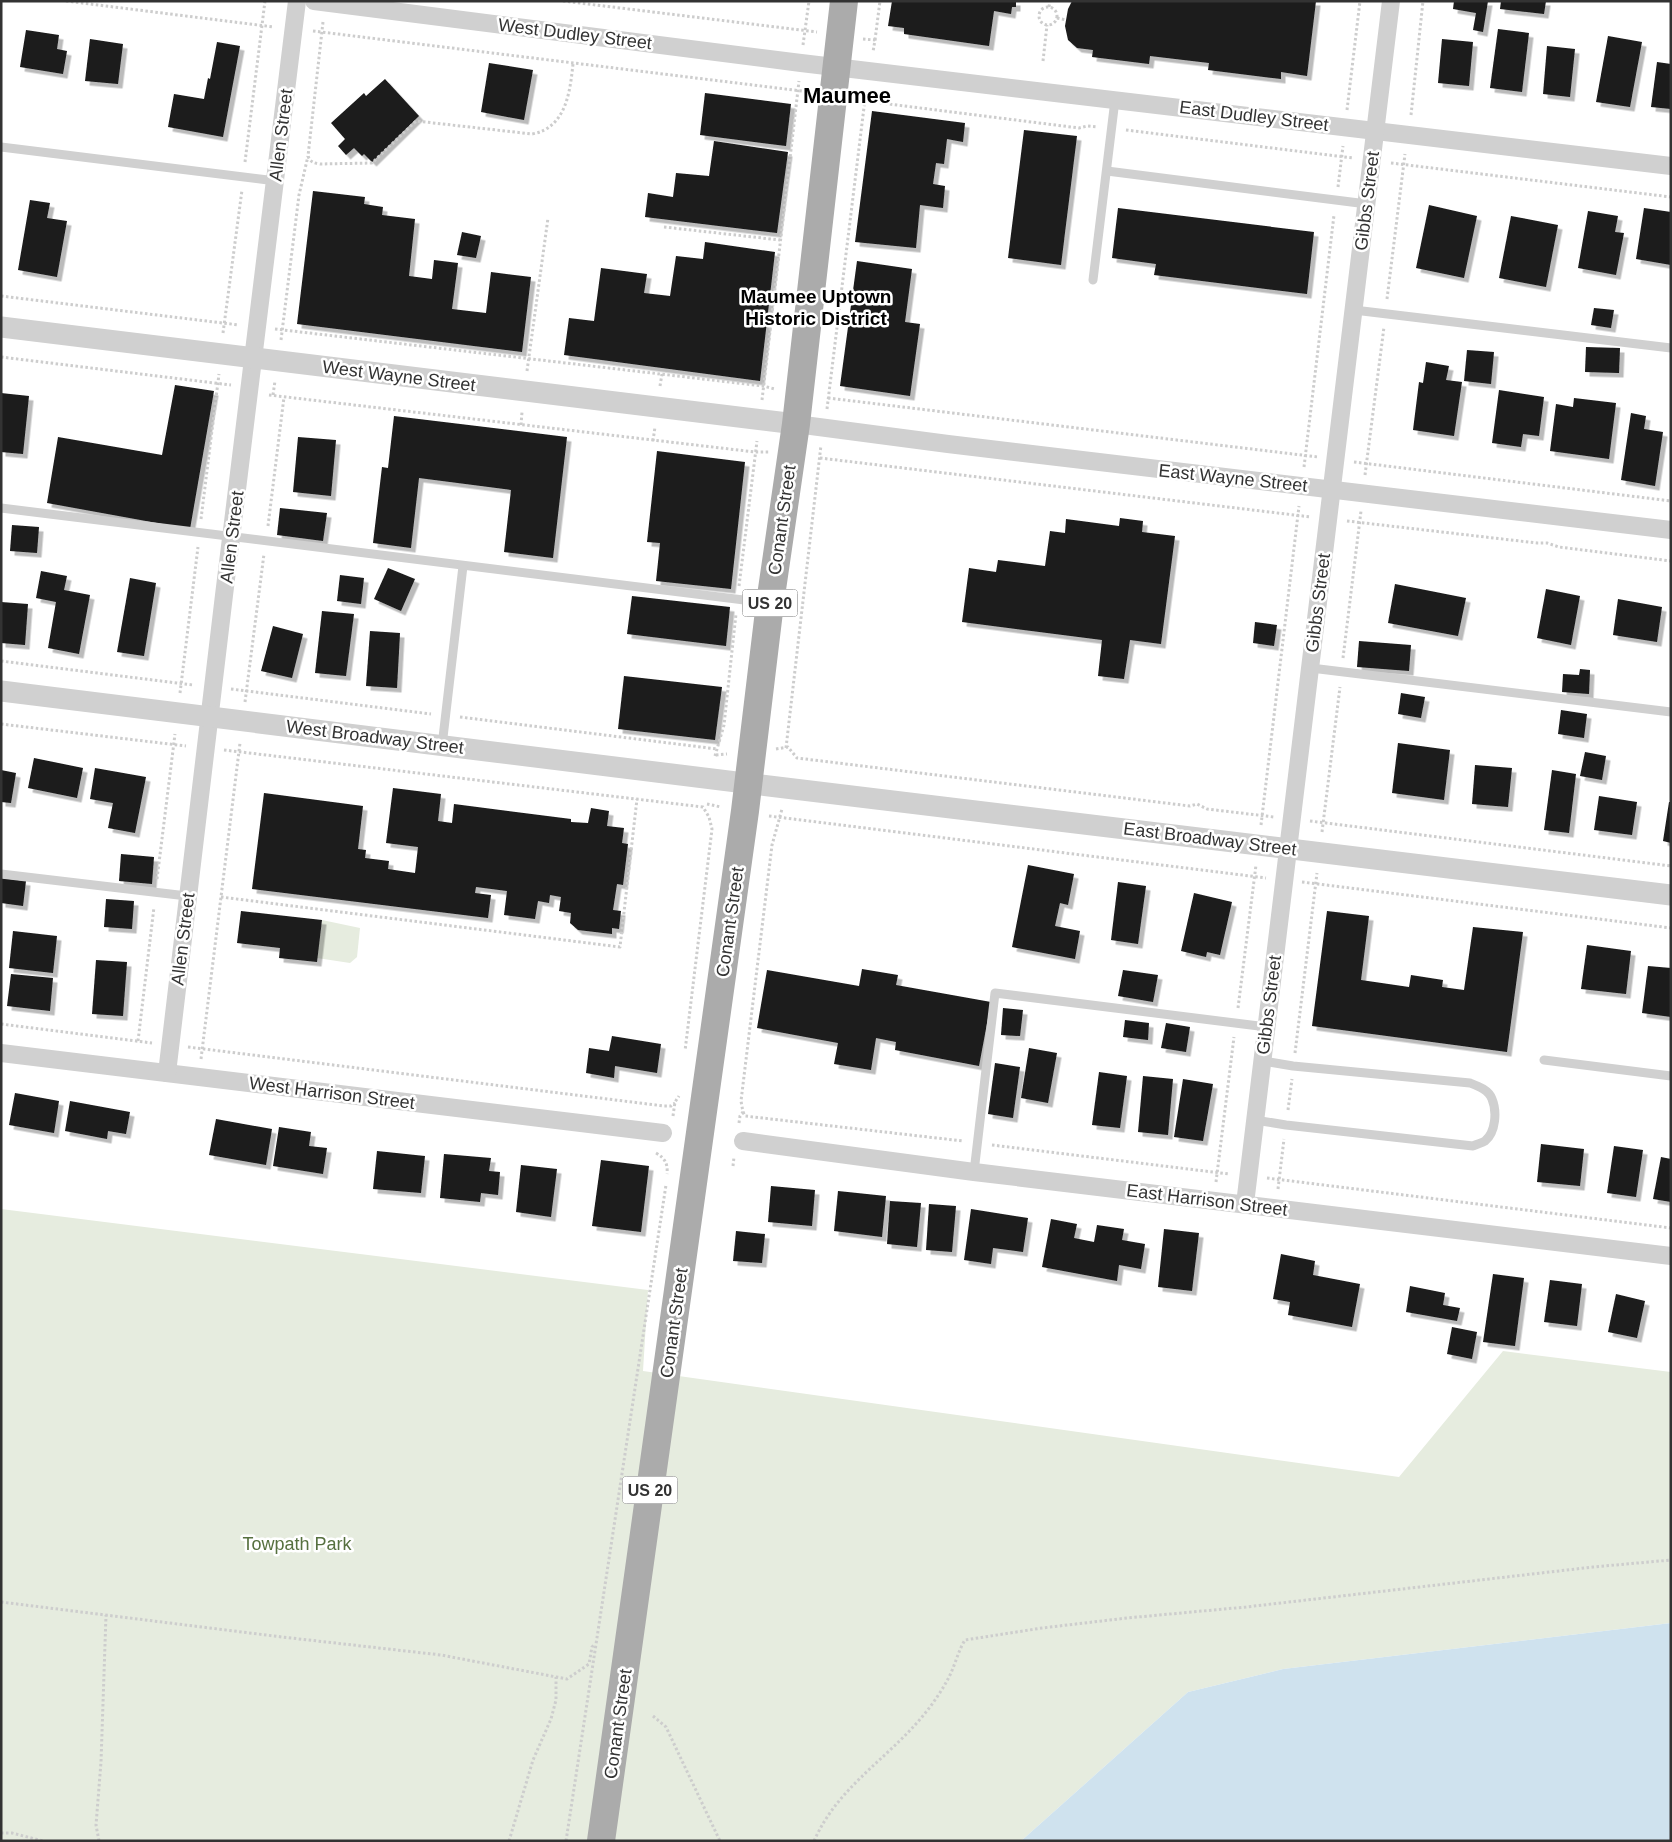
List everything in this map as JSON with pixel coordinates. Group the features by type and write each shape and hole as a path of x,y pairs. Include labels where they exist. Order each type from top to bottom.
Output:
{"main road":[{"name":"Conant Street","path":"601,1841 748,784 770,603 796,424 844,1"}],"street":[{"name":"Allen Street","path":"167,1073 252,357 276,181 297,1"},
{"name":"West Dudley Street","path":"314,1 836,67"},
{"name":"Gibbs Street","path":"1245,1204 1392,1"},
{"name":"East Dudley Street","path":"836,67 1671,166"},
{"name":"West Wayne Street","path":"1,327 796,424"},
{"name":"East Wayne Street","path":"796,424 977,448 1671,530"},
{"name":"West Broadway Street","path":"1,691 748,784"},
{"name":"East Broadway Street","path":"748,784 1671,895"},
{"name":"West Harrison Street","path":"1,1053 663,1134"},
{"name":"East Harrison Street","path":"739,1145 1671,1256"}],"lane":[{"path":"1093,280 1115,100"},
{"path":"1,146 276,181"},
{"path":"1107,171 1367,204"},
{"path":"1354,310 1671,348"},
{"path":"1,508 770,603"},
{"path":"442,746 463,566"},
{"path":"1310,668 1671,712"},
{"path":"1,874 187,896"},
{"path":"974,1172 995,993 1267,1027"},
{"path":"1544,1060 1671,1076"},
{"path":"1256,1120 1473,1146 1485,1141 1491,1132 1495,1117 1492,1098 1481,1087 1470,1082 1293,1066 1263,1061"}],"path":[{"path":"66,1 798,91"},
{"path":"261,26 265,1"},
{"path":"563,1 875,40"},
{"path":"1,296 763,386 809,1"},
{"path":"866,95 880,1"},
{"path":"1049,7 1050,1"},
{"path":"1305,456 1360,1"},
{"path":"1404,165 1424,1"},
{"path":"1047,26 1054,24 1057,18 1054,10 1049,7"},
{"path":"1047,26 1040,21 1039,16 1043,9 1049,7"},
{"path":"1057,18 1066,20"},
{"path":"1043,61 1047,26"},
{"path":"273,395 283,330 299,195 308,156 322,32"},
{"path":"308,156 314,163 320,164 372,163 416,121 532,134 540,133 554,122 565,108 571,88 573,64"},
{"path":"865,100 1079,128 1087,126 1671,197"},
{"path":"521,425 548,218"},
{"path":"664,227 780,240"},
{"path":"1,357 218,383 273,395 755,452 724,725 717,749 706,811 712,830 684,1053"},
{"path":"828,398 1671,501"},
{"path":"820,458 1298,516 1546,543 1559,547 1671,560"},
{"path":"1215,1201 1298,516"},
{"path":"1,661 717,749"},
{"path":"138,1041 181,683"},
{"path":"1,724 173,745"},
{"path":"716,755 788,747 797,758 1190,806 1197,804 1207,809 1671,866"},
{"path":"239,752 703,807 706,811"},
{"path":"797,758 772,845 741,1101 743,1112 746,1116 1671,1228"},
{"path":"221,897 620,947 637,799"},
{"path":"780,818 1671,928"},
{"path":"1,1024 664,1106 671,1106 676,1102 679,1092"},
{"path":"739,1124 740,1116 743,1112"},
{"path":"733,1166 739,1145"},
{"path":"566,1841 667,1174 668,1165 664,1159"},
{"path":"814,1841 827,1815 846,1790 870,1770 923,1716 948,1679 965,1640 1042,1628 1127,1618 1246,1608 1593,1567 1671,1560"},
{"path":"1,1602 441,1655 567,1679 589,1664 592,1647 596,1644"},
{"path":"99,1841 96,1825 101,1762 106,1615"},
{"path":"509,1841 533,1760 551,1719 556,1700 556,1677"},
{"path":"653,1716 666,1728 720,1841"},
{"path":"1,1833 12,1833 44,1841"}],"green space":[{"path":"322,920 360,928 357,957 350,963 317,958"},
{"name":"Towpath Park","path":"1,1209 648,1290 643,1371 1399,1477 1503,1351 1671,1372 1671,1623 1283,1669 1188,1692 1021,1841 1,1841"}],"water":[{"path":"1671,1623 1671,1841 1021,1841 1188,1692 1283,1669"}],"building":[{"path":"892,1 1016,1 1016,7 1012,7 1011,14 994,11 989,46 904,34 904,28 888,26"},
{"path":"1072,1 1316,1 1307,76 1281,72 1281,79 1208,70 1209,63 1150,56 1149,64 1092,57 1093,50 1077,48 1068,40 1065,26 1068,9"},
{"path":"1454,1 1488,1 1483,32 1473,30 1476,13 1453,9"},
{"path":"1501,1 1546,1 1544,14 1500,9"},
{"path":"1498,29 1529,33 1522,92 1490,88"},
{"path":"26,30 59,35 57,49 67,51 63,74 20,67"},
{"path":"1608,36 1642,42 1630,107 1596,102"},
{"path":"90,39 123,44 118,84 85,81"},
{"path":"1442,39 1473,42 1469,86 1438,83"},
{"path":"217,42 240,46 223,137 168,127 174,94 204,99"},
{"path":"1547,46 1575,49 1570,97 1543,94"},
{"path":"1657,62 1671,64 1671,109 1651,107"},
{"path":"489,63 533,70 524,120 481,112"},
{"path":"385,79 419,116 372,162 354,148 346,155 338,146 345,139 331,123 364,93 366,96"},
{"path":"705,93 791,104 786,146 700,135"},
{"path":"872,111 965,123 963,142 947,139 944,164 936,163 933,184 945,186 943,208 920,205 916,248 855,242"},
{"path":"1024,130 1077,136 1061,265 1008,258"},
{"path":"714,141 788,152 777,233 645,217 648,193 673,197 676,173 709,176"},
{"path":"313,191 365,197 364,204 383,207 382,215 415,219 409,276 432,279 434,260 458,263 452,309 486,313 491,272 531,277 522,352 297,324"},
{"path":"30,200 50,203 47,218 67,221 57,277 18,270"},
{"path":"1429,205 1477,216 1464,278 1416,268"},
{"path":"1118,208 1314,232 1307,294 1154,275 1156,264 1112,258"},
{"path":"1644,208 1671,212 1671,265 1636,259"},
{"path":"1588,211 1618,216 1615,232 1624,233 1616,275 1578,268"},
{"path":"1511,216 1558,225 1546,287 1499,278"},
{"path":"462,232 481,236 476,258 457,255"},
{"path":"705,242 775,252 760,381 564,355 569,318 594,321 601,268 647,274 644,293 670,296 676,256 703,259"},
{"path":"857,261 912,269 905,322 920,324 910,396 840,386"},
{"path":"1594,308 1614,310 1611,328 1591,325"},
{"path":"1586,347 1620,348 1619,373 1585,372"},
{"path":"1467,350 1494,352 1491,384 1464,381"},
{"path":"1426,362 1449,366 1446,380 1462,382 1454,436 1413,430 1419,382 1423,383"},
{"path":"175,385 214,391 190,529 47,503 58,437 162,455"},
{"path":"1499,390 1544,397 1539,436 1523,434 1521,447 1492,443"},
{"path":"1,393 29,396 23,454 1,452"},
{"path":"1574,398 1616,403 1609,459 1550,451 1556,404 1573,407"},
{"path":"1631,413 1646,416 1644,429 1663,432 1655,486 1621,480"},
{"path":"394,416 567,437 553,558 504,552 511,490 419,478 411,548 373,543 382,467 388,468"},
{"path":"298,437 336,440 331,496 293,492"},
{"path":"657,451 745,462 731,589 656,581 660,543 647,542"},
{"path":"280,508 327,513 323,541 277,535"},
{"path":"1120,518 1143,521 1142,532 1175,536 1161,644 1130,640 1124,679 1098,676 1102,640 962,622 969,568 996,572 998,560 1045,566 1050,531 1065,533 1066,519 1119,526"},
{"path":"12,525 39,527 37,553 10,551"},
{"path":"388,568 415,579 401,611 374,599"},
{"path":"41,571 67,576 64,590 90,595 79,654 48,648 56,602 36,598"},
{"path":"340,575 364,578 361,604 337,601"},
{"path":"130,578 156,583 144,656 117,652"},
{"path":"1395,584 1466,598 1458,636 1388,623"},
{"path":"1546,589 1580,596 1571,645 1537,638"},
{"path":"632,596 730,607 726,646 627,634"},
{"path":"1618,599 1662,607 1657,642 1613,635"},
{"path":"1,602 28,604 25,645 1,643"},
{"path":"322,611 354,614 346,676 315,673"},
{"path":"1255,622 1277,625 1274,646 1253,643"},
{"path":"273,626 303,634 292,678 261,671"},
{"path":"370,631 400,633 397,688 366,686"},
{"path":"1359,641 1411,645 1409,671 1357,667"},
{"path":"1580,669 1590,670 1589,694 1562,692 1563,674 1579,675"},
{"path":"624,676 722,687 715,740 618,729"},
{"path":"1401,693 1425,697 1421,718 1398,714"},
{"path":"1561,710 1587,714 1584,738 1558,734"},
{"path":"1398,743 1450,750 1444,800 1392,793"},
{"path":"1585,752 1606,756 1602,780 1580,776"},
{"path":"34,758 83,768 77,798 28,788"},
{"path":"1475,765 1512,768 1508,807 1472,804"},
{"path":"95,768 146,777 135,833 108,828 113,803 90,799"},
{"path":"1,770 16,773 11,803 1,802"},
{"path":"1552,770 1576,774 1569,833 1544,830"},
{"path":"393,788 441,794 438,821 452,823 454,804 571,819 571,822 588,823 591,808 609,811 607,826 624,828 622,843 628,844 623,885 617,884 613,910 621,911 619,929 612,928 612,934 578,930 570,923 571,913 559,911 561,897 550,895 549,903 538,901 535,919 504,915 507,891 476,887 475,893 491,895 488,918 252,889 264,793 363,806 358,849 366,850 365,858 389,861 388,869 415,873 418,847 386,843"},
{"path":"1599,796 1637,802 1632,835 1594,830"},
{"path":"1669,802 1671,802 1671,843 1663,841"},
{"path":"121,854 154,857 152,884 119,881"},
{"path":"1028,865 1074,874 1068,905 1060,903 1055,926 1080,931 1075,959 1012,947"},
{"path":"1,878 26,881 23,906 1,903"},
{"path":"1118,882 1146,886 1138,944 1111,940"},
{"path":"1194,893 1232,902 1220,955 1207,952 1206,957 1181,951"},
{"path":"106,899 134,901 132,929 104,927"},
{"path":"241,911 322,920 317,962 279,958 280,948 237,943"},
{"path":"1327,911 1369,916 1361,980 1409,987 1411,975 1443,980 1442,987 1464,990 1473,927 1523,932 1507,1052 1312,1026"},
{"path":"13,931 57,936 53,973 9,968"},
{"path":"1587,945 1631,951 1626,994 1581,989"},
{"path":"96,960 127,962 123,1016 92,1014"},
{"path":"1648,966 1671,968 1671,1017 1642,1013"},
{"path":"862,969 898,975 896,985 991,1002 979,1066 895,1050 896,1042 876,1038 871,1070 834,1064 838,1043 757,1028 767,970 859,986"},
{"path":"1123,970 1158,975 1153,1002 1118,996"},
{"path":"11,974 53,978 50,1011 7,1006"},
{"path":"1003,1008 1023,1010 1020,1036 1001,1035"},
{"path":"1125,1020 1149,1023 1148,1040 1123,1037"},
{"path":"1166,1023 1190,1027 1186,1052 1161,1048"},
{"path":"612,1036 661,1044 657,1073 615,1066 614,1078 586,1073 589,1048 609,1051"},
{"path":"1029,1048 1057,1053 1048,1103 1021,1098"},
{"path":"995,1063 1020,1067 1013,1118 988,1114"},
{"path":"1099,1072 1127,1076 1120,1128 1092,1125"},
{"path":"1143,1076 1173,1079 1168,1135 1138,1132"},
{"path":"1183,1079 1213,1084 1203,1141 1174,1137"},
{"path":"15,1093 59,1101 54,1133 9,1125"},
{"path":"70,1101 130,1112 126,1134 108,1131 107,1139 65,1131"},
{"path":"216,1119 272,1129 266,1165 209,1155"},
{"path":"279,1127 311,1132 309,1146 327,1148 323,1174 273,1166"},
{"path":"1541,1144 1584,1149 1580,1186 1537,1182"},
{"path":"1614,1146 1643,1150 1636,1197 1607,1193"},
{"path":"377,1151 425,1156 421,1193 373,1189"},
{"path":"444,1154 491,1158 489,1171 500,1172 498,1195 481,1193 480,1202 440,1198"},
{"path":"1661,1157 1671,1159 1671,1202 1653,1199"},
{"path":"601,1160 649,1166 641,1232 592,1226"},
{"path":"521,1165 557,1169 551,1217 516,1212"},
{"path":"771,1186 815,1190 812,1226 768,1222"},
{"path":"838,1191 886,1196 882,1237 834,1231"},
{"path":"890,1201 921,1203 917,1247 887,1244"},
{"path":"929,1204 956,1206 952,1252 926,1250"},
{"path":"971,1209 1028,1218 1023,1252 993,1248 991,1264 964,1260"},
{"path":"1051,1219 1077,1224 1074,1238 1094,1242 1097,1225 1124,1229 1122,1240 1145,1244 1141,1269 1119,1265 1117,1281 1042,1267"},
{"path":"1164,1229 1199,1233 1192,1291 1158,1287"},
{"path":"736,1231 765,1234 762,1263 733,1261"},
{"path":"1281,1254 1315,1261 1313,1275 1360,1284 1352,1327 1288,1315 1290,1302 1273,1299"},
{"path":"1493,1274 1524,1278 1515,1346 1483,1342"},
{"path":"1550,1280 1582,1284 1577,1326 1544,1322"},
{"path":"1410,1286 1445,1293 1443,1305 1460,1308 1457,1321 1406,1312"},
{"path":"1616,1294 1645,1301 1637,1338 1608,1332"},
{"path":"1452,1327 1477,1332 1472,1359 1447,1354"}],"district":[{"name":"Maumee","path":"847,95"},
{"name":"Maumee Uptown Historic District","path":"816,307"}]}
